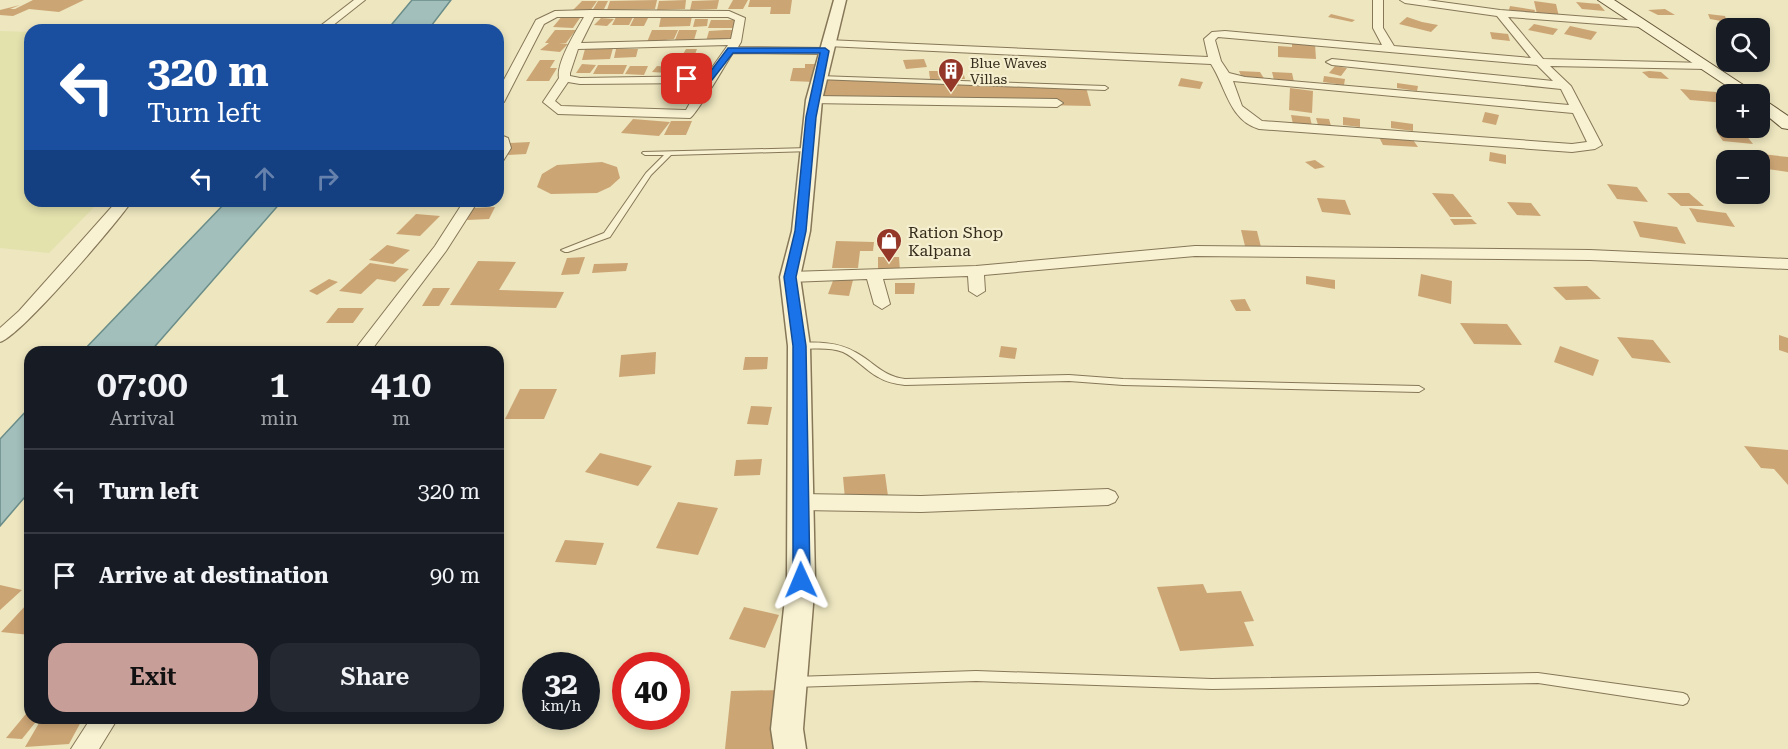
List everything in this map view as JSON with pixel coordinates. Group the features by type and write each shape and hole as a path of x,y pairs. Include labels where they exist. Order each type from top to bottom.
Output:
{"main road":[{"path":"1605,0 1734,84"},
{"path":"1770,110 1788,124"}],"street":[{"path":"328,24 360,0"},
{"path":"790,749 788,729 801,580 801,502 799,346 790,277 801,231 814,100 840,0"},
{"path":"1378,0 1378,28 1389,47"},
{"path":"1405,0 1500,14 1640,24"},
{"path":"504,91 540,22 555,14 591,13 736,15 740,18 733,46 709,78 690,114 558,110 549,102 565,78 564,73 574,46 591,13"},
{"path":"1500,14 1540,62 1565,86 1595,145 1589,148 1259,125 1237,108 1225,76 1215,61 1209,39 1216,34 1389,47 1540,62 1706,66"},
{"path":"574,46 826,47 1215,61"},
{"path":"1332,62 1565,86"},
{"path":"1225,76 1245,80 1578,110"},
{"path":"565,78 580,81 709,78"},
{"path":"814,100 1057,103"},
{"path":"0,337 25,315 120,207"},
{"path":"366,346 441,248 467,207"},
{"path":"790,277 976,271 1195,251 1590,255 1788,264"},
{"path":"976,271 977,291"},
{"path":"874,274 882,304"},
{"path":"801,502 921,504 1107,497"},
{"path":"84,749 102,724"}],"lane":[{"path":"819,78 1105,88"},
{"path":"645,153 809,150"},
{"path":"565,250 607,235 648,174 669,153"},
{"path":"799,346 828,344 855,355 880,376 905,382 1069,378 1124,382 1419,389"},
{"path":"792,682 976,676 1212,684 1538,678 1683,699"}],"green space":[{"path":"0,31 24,32 24,207 94,207 49,253 0,248"}],"water":[{"path":"412,0 451,0 433,24 392,24"},
{"path":"221,207 277,207 155,346 88,346"},
{"path":"24,413 24,498 0,526 0,439"}],"building":[{"path":"33,0 84,0 59,12 29,9 13,16 0,15 0,10 20,5 10,9 15,9"},
{"path":"657,0 655,9 607,10 610,1"},
{"path":"686,0 685,9 657,10 659,1"},
{"path":"719,0 717,9 690,10 692,1"},
{"path":"733,0 748,0 743,9 728,9"},
{"path":"750,0 792,0 790,14 770,14 771,7 748,7"},
{"path":"582,1 597,1 590,11 572,11"},
{"path":"598,1 608,1 604,9 592,11"},
{"path":"1534,1 1556,4 1559,17 1537,14"},
{"path":"1576,2 1599,4 1605,11 1582,9"},
{"path":"1510,6 1535,10 1533,18 1509,10"},
{"path":"1665,9 1675,15 1658,15 1648,10"},
{"path":"1331,14 1355,20 1352,22 1328,17"},
{"path":"1708,14 1725,16 1726,18 1716,18 1716,20 1710,19"},
{"path":"563,15 582,15 573,28 553,27"},
{"path":"635,16 649,16 644,26 630,26"},
{"path":"692,16 690,26 659,27 661,17"},
{"path":"616,17 633,17 629,25 612,25"},
{"path":"1407,17 1438,25 1431,32 1399,24"},
{"path":"601,18 614,19 607,26 594,25"},
{"path":"695,19 708,19 707,26 693,27"},
{"path":"711,20 737,20 734,28 708,28"},
{"path":"1534,24 1558,29 1553,35 1528,30"},
{"path":"1570,26 1597,32 1591,40 1564,34"},
{"path":"555,30 576,30 566,43 559,43 568,44 560,52 540,50 549,43 545,43"},
{"path":"652,30 678,30 674,39 647,42"},
{"path":"679,30 697,30 694,40 675,40"},
{"path":"739,30 737,38 706,41 709,31"},
{"path":"1490,32 1508,34 1510,41 1492,39"},
{"path":"1292,42 1315,44 1316,59 1278,57 1278,46 1292,47"},
{"path":"613,48 610,59 582,60 585,49"},
{"path":"616,49 638,49 636,57 614,58"},
{"path":"686,49 697,49 694,57 682,56"},
{"path":"924,59 927,67 906,69 903,60"},
{"path":"540,60 555,60 550,68 557,68 549,81 526,81"},
{"path":"675,62 707,62 704,73 671,73"},
{"path":"582,64 596,65 590,73 576,73"},
{"path":"805,64 816,64 815,82 790,81 793,68 805,68"},
{"path":"598,65 627,65 623,74 593,74"},
{"path":"630,66 648,66 644,75 625,74"},
{"path":"657,66 672,67 667,73 652,72"},
{"path":"1335,66 1347,68 1341,76 1329,73"},
{"path":"929,71 963,71 965,79 930,79"},
{"path":"1239,71 1260,72 1265,80 1243,80"},
{"path":"1272,72 1292,73 1294,82 1274,80"},
{"path":"1642,72 1661,72 1669,79 1649,78"},
{"path":"1324,76 1345,79 1344,85 1323,82"},
{"name":"Blue Waves Villas","path":"819,78 1086,87 1091,106 814,100"},
{"path":"1181,78 1203,82 1200,89 1178,86"},
{"path":"1397,83 1418,86 1417,91 1397,88"},
{"path":"1290,88 1313,91 1312,113 1289,110"},
{"path":"1680,89 1716,92 1716,102 1690,100"},
{"path":"1485,112 1499,115 1496,125 1482,122"},
{"path":"1291,115 1310,117 1312,126 1293,124"},
{"path":"1343,117 1360,119 1360,127 1343,125"},
{"path":"1316,118 1329,119 1331,126 1318,125"},
{"path":"633,119 670,122 659,136 621,133"},
{"path":"671,121 692,121 686,135 664,135"},
{"path":"1391,121 1413,124 1413,131 1391,128"},
{"path":"1378,135 1411,137 1418,147 1383,145"},
{"path":"1721,138 1748,138 1753,144 1723,141"},
{"path":"530,142 526,154 506,155 510,143"},
{"path":"1490,152 1506,155 1506,164 1489,161"},
{"path":"1770,155 1788,157 1788,172 1770,169"},
{"path":"1315,160 1325,167 1315,169 1305,162"},
{"path":"602,162 617,167 620,178 610,187 597,193 551,194 537,187 542,174 557,165"},
{"path":"1607,184 1637,187 1648,202 1617,199"},
{"path":"1432,193 1453,194 1472,217 1450,217"},
{"path":"1667,193 1689,193 1704,206 1681,206"},
{"path":"1317,198 1345,200 1351,215 1322,212"},
{"path":"1507,202 1531,203 1541,216 1517,215"},
{"path":"495,207 489,219 467,220 473,208"},
{"path":"1689,208 1726,213 1735,227 1697,222"},
{"path":"416,214 440,216 420,236 396,234"},
{"path":"1450,219 1472,219 1477,224 1454,225"},
{"path":"1633,221 1677,227 1686,244 1640,237"},
{"path":"1241,230 1257,231 1261,247 1245,246"},
{"path":"836,241 874,242 873,251 860,251 858,268 832,268"},
{"path":"387,245 410,250 393,264 369,260"},
{"path":"585,257 579,274 561,275 567,258"},
{"name":"Ration Shop Kalpana","path":"878,257 899,257 900,271 878,271"},
{"path":"478,261 516,262 499,290 564,292 556,308 450,305"},
{"path":"370,263 409,269 395,282 377,279 361,294 339,291"},
{"path":"628,263 626,271 592,273 594,264"},
{"path":"1421,274 1452,281 1451,304 1418,296"},
{"path":"1306,276 1335,280 1335,289 1306,284"},
{"path":"834,278 853,280 849,296 828,294"},
{"path":"329,279 338,282 317,295 309,291"},
{"path":"895,283 915,283 914,294 895,294"},
{"path":"1587,286 1601,299 1566,300 1553,287"},
{"path":"433,288 450,288 439,306 422,306"},
{"path":"1245,299 1251,311 1236,311 1230,300"},
{"path":"338,308 364,308 353,323 326,323"},
{"path":"1460,323 1507,324 1522,345 1474,344"},
{"path":"1779,335 1788,338 1788,353 1779,350"},
{"path":"1617,337 1653,340 1671,363 1632,358"},
{"path":"1001,346 1017,348 1015,359 999,357"},
{"path":"1560,346 1599,360 1593,376 1554,362"},
{"path":"656,352 655,374 619,377 621,355"},
{"path":"745,357 768,357 767,369 743,370"},
{"path":"520,389 557,389 544,419 505,419"},
{"path":"751,406 772,407 768,425 747,424"},
{"path":"1744,446 1788,450 1788,485 1774,469 1761,468"},
{"path":"600,453 652,466 638,486 585,472"},
{"path":"762,459 760,475 734,476 736,460"},
{"path":"885,474 888,496 845,499 843,477"},
{"path":"678,502 718,508 698,555 656,548"},
{"path":"565,540 604,543 596,565 555,562"},
{"path":"1203,584 1207,593 1241,591 1254,621 1244,622 1254,646 1180,651 1157,587"},
{"path":"0,585 22,590 0,610"},
{"path":"24,607 24,634 1,632"},
{"path":"744,607 779,615 765,648 729,639"},
{"path":"781,690 778,749 725,749 731,691"},
{"path":"24,716 24,724 34,724 22,739 6,738"},
{"path":"38,724 80,724 69,744 25,747"}],"place":[{"name":"Blue Waves Villas","path":"951,94"},
{"name":"Ration Shop Kalpana","path":"889,264"}],"route":[{"path":"687,79 709,78 731,50 825,51 811,117 801,231 790,277 799,346 801,580"}]}
